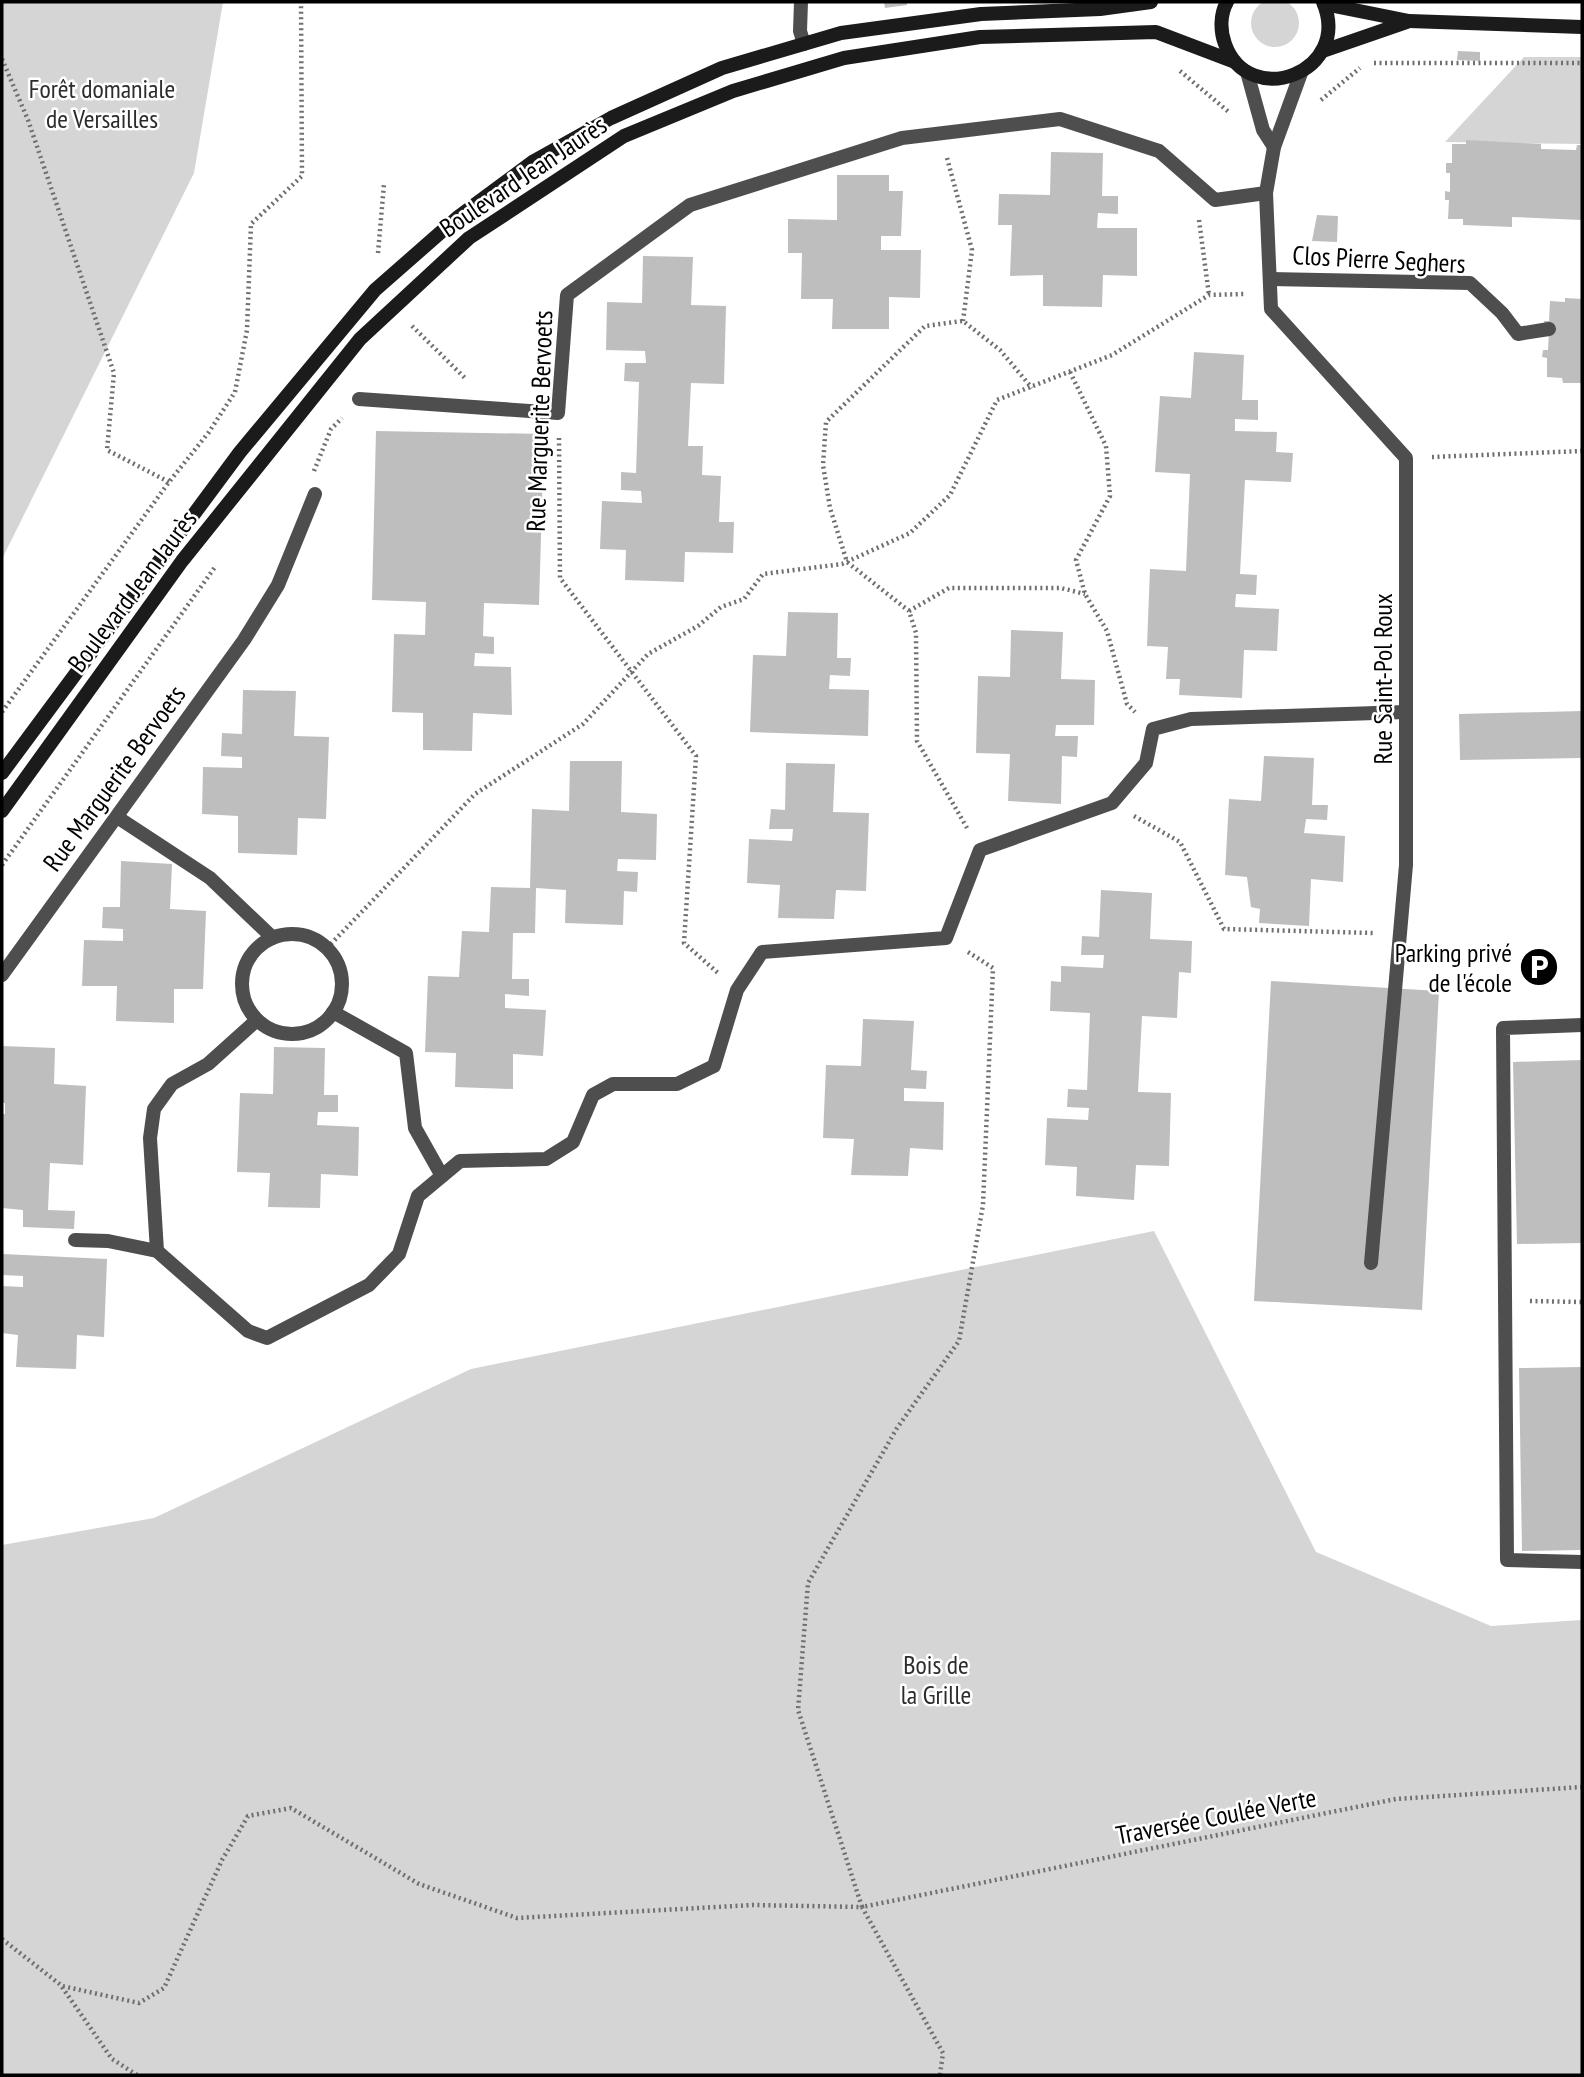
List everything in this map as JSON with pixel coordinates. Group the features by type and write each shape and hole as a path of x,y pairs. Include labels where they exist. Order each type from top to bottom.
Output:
{"street":[{"path":"801,2 800,31 804,44"},
{"name":"Boulevard Jean Jaurès","path":"2,773 240,452 375,290 457,218 534,161 611,118 722,68 841,33 981,14 1100,9 1151,2"},
{"path":"1227,2 1222,34 1235,62 1247,72 1273,79 1301,73"},
{"path":"1323,51 1329,25 1324,3 1409,21 1582,27"},
{"path":"1406,458 1271,309 1266,193 1274,147 1301,73 1323,51 1409,21"},
{"name":"Boulevard Jean Jaurès","path":"2,811 182,561 360,339 469,238 624,136 733,91 844,58 980,37 1156,32 1235,62"},
{"path":"1247,72 1263,130 1274,147"},
{"name":"Rue Marguerite Bervoets","path":"558,413 567,295 690,205 902,138 1060,119 1159,151 1214,200"},
{"path":"1214,200 1266,193"},
{"name":"Clos Pierre Seghers","path":"1270,286 1469,283 1502,313 1518,334 1549,329"},
{"path":"359,399 558,413"},
{"name":"Rue Saint-Pol Roux","path":"1371,1263 1406,865 1406,458"},
{"name":"Rue Marguerite Bervoets","path":"2,975 244,640 278,584 316,494"},
{"path":"75,1240 108,1241 157,1251 248,1331 267,1338 369,1285 399,1254 418,1196 460,1161 546,1158 573,1142 593,1095 613,1084 677,1084 714,1066 737,990 762,952 946,938 980,850 1112,803 1146,763 1153,729 1191,719 1406,712"},
{"path":"117,817 210,878 272,938"},
{"path":"292,934 311,937 327,948 339,964 343,984 339,1003 333,1012 312,1031 293,1034 274,1031 257,1020 246,1004 242,985 246,965 256,949 272,938 292,934"},
{"path":"333,1012 406,1053 415,1128 442,1176"},
{"path":"157,1251 150,1138 155,1109 172,1084 208,1064 257,1020"},
{"path":"1582,1025 1503,1028 1507,1560 1582,1562"}],"path":[{"path":"2,712 169,482 209,432 235,392 247,330 251,224 302,176 301,2"},
{"path":"2,60 28,120 114,373 107,450 169,482"},
{"path":"1319,102 1366,63 1582,63"},
{"path":"1175,67 1226,109 1243,129 1263,130"},
{"path":"940,133 972,250 963,321"},
{"path":"1209,295 1198,220 1214,200"},
{"path":"327,948 475,794 583,724 648,654 698,626 722,607 744,598 763,574 847,562 909,533 950,495 998,400 1112,355 1209,295 1270,286"},
{"path":"401,334 420,315"},
{"path":"980,850 917,741 916,633 909,611 847,562 830,508 823,465 825,422 925,326 963,321 1000,350 1032,388"},
{"path":"1070,372 1106,446 1110,495 1076,560 1086,593 1107,631 1127,704 1153,729"},
{"path":"316,494 314,466 331,429 359,399"},
{"name":"Rue Marguerite Bervoets","path":"558,413 560,578 696,756 684,943 737,990"},
{"path":"1406,458 1582,451"},
{"path":"2,865 220,559"},
{"path":"909,611 949,588 1061,588 1086,593"},
{"path":"1112,803 1180,842 1224,929 1401,933"},
{"path":"940,2075 943,2053 862,1907 798,1710 808,1583 897,1428 959,1341 983,1205 993,968 946,938"},
{"path":"1505,1301 1582,1302"},
{"name":"Traversée Coulée Verte","path":"62,1986 139,2003 164,1988 222,1860 248,1816 290,1808 419,1884 517,1919 753,1905 862,1907 1396,1799 1582,1787"},
{"path":"2,1939 62,1986 112,2059 138,2075"}],"green space":[{"path":"1275,-1 1284,0 1292,6 1298,14 1298,32 1292,40 1284,46 1275,47 1266,46 1258,40 1252,32 1251,23 1252,14 1258,6 1266,0"},
{"name":"Forêt domaniale de Versailles","path":"2,2 223,2 194,173 2,559"},
{"path":"1524,57 1582,57 1582,144 1445,142"},
{"name":"Bois de la Grille","path":"1154,1231 1316,1552 1491,1626 1582,1620 1582,2075 2,2075 2,1545 154,1518 471,1369"}],"building":[{"path":"884,2 907,2 907,5 885,8"},
{"path":"1458,51 1480,52 1480,61 1457,60"},
{"path":"1466,140 1541,144 1541,149 1576,150 1577,145 1582,145 1582,220 1512,217 1512,227 1463,225 1463,219 1448,219 1449,200 1445,200 1445,191 1450,192 1450,173 1446,173 1446,163 1452,163 1452,144 1466,144"},
{"path":"1051,152 1103,153 1102,196 1118,196 1118,214 1098,213 1097,228 1137,228 1137,276 1103,275 1102,307 1043,306 1043,275 1010,276 1012,225 998,225 999,194 1050,195"},
{"path":"837,175 889,175 889,191 903,191 901,236 881,236 881,250 921,250 920,298 889,297 889,329 832,329 833,299 801,299 802,253 788,253 788,219 837,220"},
{"path":"1317,215 1338,216 1337,242 1312,241"},
{"path":"643,256 693,257 691,305 726,306 724,384 691,383 688,446 703,446 702,475 721,476 719,522 734,522 733,553 685,552 684,582 625,580 626,550 600,549 602,501 642,503 641,491 621,490 621,472 636,473 639,382 624,381 625,363 646,363 645,351 606,350 607,302 642,303"},
{"path":"1565,298 1582,299 1582,383 1563,383 1562,378 1547,377 1547,358 1542,357 1543,350 1548,350 1549,329 1544,328 1544,321 1549,321 1550,301 1565,302"},
{"path":"1194,352 1244,355 1242,400 1258,400 1258,420 1235,419 1235,431 1277,432 1276,452 1293,453 1291,482 1245,480 1240,574 1257,575 1256,595 1236,594 1235,607 1279,609 1277,651 1244,650 1242,698 1179,695 1180,679 1166,679 1168,647 1147,646 1150,569 1186,571 1190,474 1155,472 1160,396 1191,398"},
{"path":"376,431 544,434 539,605 484,603 483,636 494,637 494,654 475,653 474,666 511,667 512,715 473,713 472,751 423,750 423,713 392,712 394,634 425,635 426,602 372,600"},
{"path":"788,612 838,613 837,658 851,658 850,676 830,675 829,689 869,690 868,736 750,732 753,655 786,656"},
{"path":"1011,630 1063,632 1061,679 1095,680 1094,725 1056,725 1055,736 1078,736 1077,757 1062,756 1061,804 1008,801 1010,754 976,753 978,676 1010,677"},
{"path":"243,690 296,691 294,736 329,737 326,819 298,818 297,855 238,853 238,816 202,814 203,767 242,768 242,757 221,756 222,733 242,734"},
{"path":"1582,711 1582,758 1460,760 1459,714"},
{"path":"1264,756 1314,758 1312,805 1328,805 1327,820 1306,819 1304,833 1345,836 1343,882 1311,879 1309,926 1259,923 1260,909 1251,907 1247,877 1225,875 1229,799 1261,801"},
{"path":"570,761 622,761 621,812 657,814 656,860 618,859 617,871 638,872 637,892 624,891 623,925 565,923 566,890 536,888 535,933 513,933 512,979 529,979 529,996 505,994 505,1008 546,1010 543,1056 513,1054 513,1089 455,1087 456,1053 425,1052 428,976 459,977 462,931 489,932 491,887 530,888 532,809 569,811"},
{"path":"786,763 835,764 833,812 869,813 866,891 836,890 834,919 778,918 780,885 747,883 749,839 792,841 793,829 769,829 771,809 785,810"},
{"path":"121,861 172,864 170,909 206,911 203,989 174,989 174,1023 116,1021 117,986 82,986 84,940 123,941 123,929 102,928 103,907 120,907"},
{"path":"1101,890 1152,893 1150,939 1192,941 1191,973 1179,972 1177,1018 1142,1016 1138,1092 1171,1093 1169,1166 1136,1165 1134,1200 1076,1196 1077,1167 1045,1165 1047,1118 1088,1120 1089,1108 1067,1107 1068,1089 1087,1090 1090,1013 1050,1011 1051,981 1061,982 1061,966 1103,968 1104,955 1081,955 1082,936 1099,937"},
{"path":"1271,981 1439,991 1422,1310 1254,1301"},
{"path":"863,1019 914,1021 911,1070 927,1071 926,1089 904,1088 904,1101 944,1102 943,1150 910,1148 908,1176 851,1175 854,1139 823,1138 826,1065 861,1066"},
{"path":"2,1046 55,1048 54,1084 86,1086 83,1165 50,1163 48,1210 75,1211 74,1229 23,1227 23,1210 2,1208 2,1114 5,1114 5,1103 2,1103"},
{"path":"274,1047 325,1048 324,1095 338,1095 338,1112 318,1112 317,1125 359,1127 358,1176 321,1174 320,1208 268,1207 270,1173 237,1172 240,1093 273,1094"},
{"path":"1582,1060 1582,1243 1517,1244 1513,1062"},
{"path":"3,1254 107,1259 104,1337 77,1335 76,1369 16,1367 18,1335 2,1333 2,1286 23,1287 23,1276 2,1275"},
{"path":"1582,1367 1582,1550 1522,1551 1519,1368"}],"place":[{"name":"Parking privé de l'école","path":"1539,967"}]}
